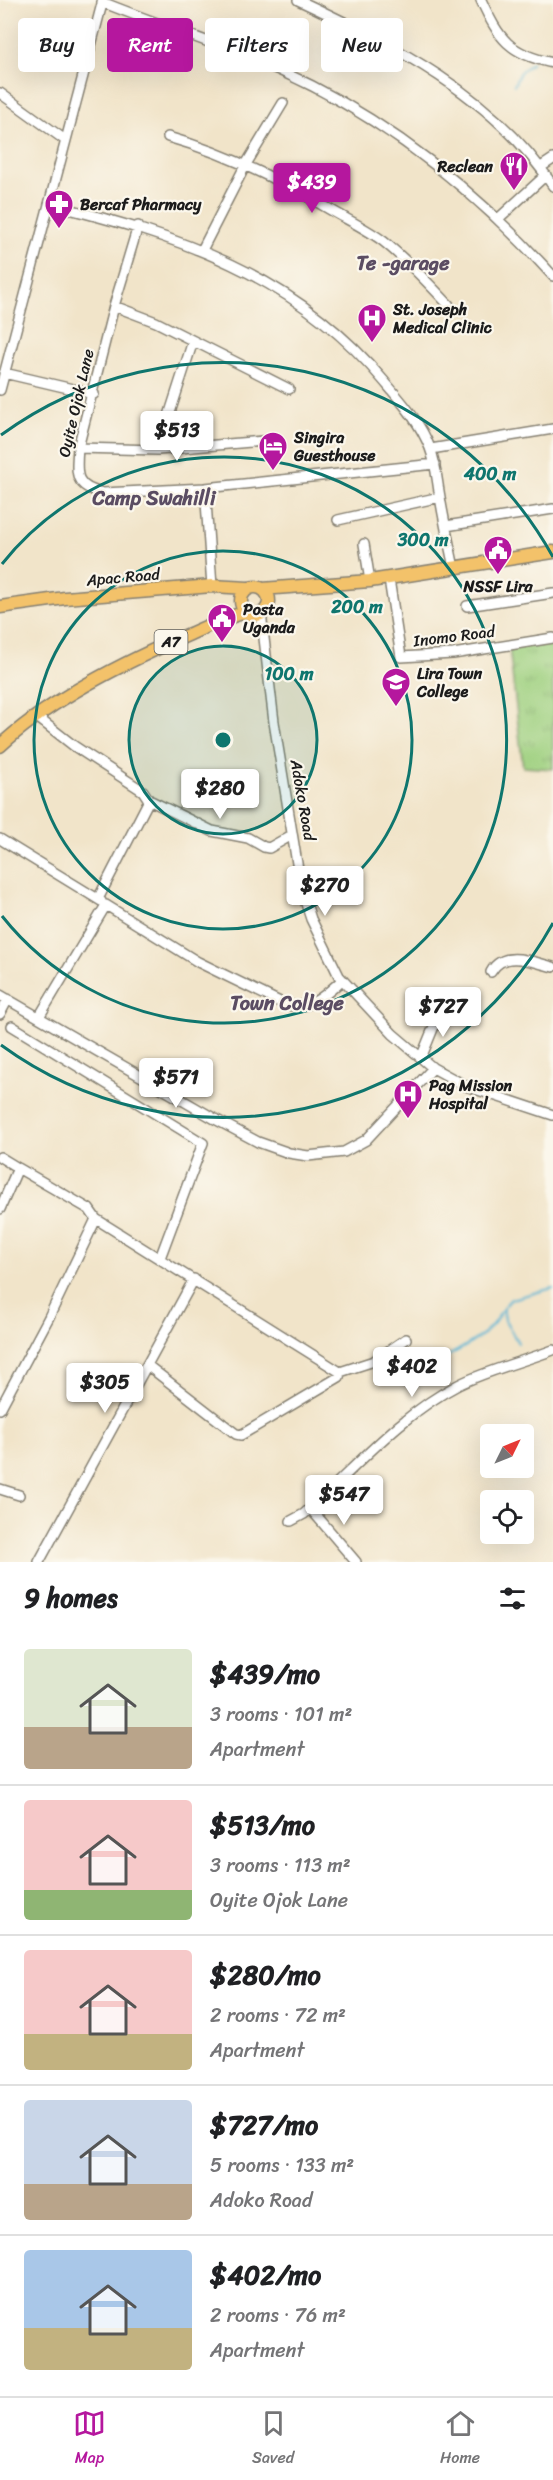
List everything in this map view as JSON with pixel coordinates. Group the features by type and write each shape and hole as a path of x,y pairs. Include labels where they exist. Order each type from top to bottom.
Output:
{"main road":[{"path":"244,609 242,595 248,588 265,593 389,579 553,552"},
{"name":"Apac Road","path":"0,607 65,598 212,586 248,588"},
{"path":"261,613 268,606 265,593"},
{"name":"A7","path":"0,736 95,676 244,609 261,613"},
{"name":"A7","path":"0,746 35,713"}],"street":[{"path":"298,0 406,54 497,120 543,171 553,186"},
{"path":"481,0 493,25 506,42 522,54 553,63"},
{"path":"0,390 102,1 254,60 314,87 404,141 499,218 553,276"},
{"path":"0,93 65,140"},
{"path":"202,250 245,166 283,103"},
{"path":"168,137 203,147 298,191 381,240 449,305"},
{"path":"499,218 553,159"},
{"path":"48,204 138,226 202,250 290,297 327,323 395,393 431,449 454,568"},
{"name":"Oyite Ojok Lane","path":"138,226 114,306 94,394 78,448 76,467 80,482 88,490 103,493 205,488 435,464"},
{"path":"114,306 193,341 289,389"},
{"path":"158,450 193,341"},
{"path":"4,373 94,394"},
{"path":"431,449 553,429"},
{"path":"78,448 158,450 275,440"},
{"path":"205,488 212,586"},
{"path":"338,520 440,497"},
{"path":"446,526 553,509"},
{"path":"364,544 370,581"},
{"name":"Inomo Road","path":"389,579 400,657 453,654 553,638"},
{"path":"467,606 553,593"},
{"name":"Adoko Road","path":"261,613 274,722 301,888 311,919 342,980 393,1034 433,1068 466,1086 553,1115"},
{"path":"35,713 74,746 143,791 149,800 212,831 248,838 269,848 292,835"},
{"path":"39,1017 102,902 149,800"},
{"path":"0,839 198,962 291,1006 297,1008 308,1006 342,980"},
{"path":"491,972 496,964 508,959 519,958 553,967"},
{"path":"0,1014 4,997 258,1142 289,1153 308,1156 344,1152 366,1140 433,1068"},
{"path":"421,1058 435,1021 450,1005"},
{"path":"12,1026 203,1143 160,1258"},
{"path":"0,1157 89,1209 96,1219 340,1371 374,1361 406,1340"},
{"path":"0,1209 18,1168"},
{"path":"0,1409 49,1317 96,1219"},
{"path":"39,1562 194,1279"},
{"path":"291,1521 310,1508 393,1431 424,1406 458,1385 553,1350"},
{"path":"147,1365 236,1434 241,1435 339,1377 340,1371"},
{"path":"0,1489 19,1495"},
{"path":"310,1508 356,1562"}],"green space":[{"path":"553,641 553,769 523,767 509,647"}],"waterway":[{"path":"514,85 520,72 532,63"},
{"path":"518,1343 505,1320 503,1308 511,1299 553,1288"},
{"path":"443,1359 484,1333 491,1327 502,1310"}],"place":[{"name":"Reclean","path":"514,192"},
{"name":"Bercaf Pharmacy","path":"59,230"},
{"name":"St. Joseph Medical Clinic","path":"372,344"},
{"name":"Singira Guesthouse","path":"273,472"},
{"name":"NSSF Lira","path":"498,576"},
{"name":"Posta Uganda","path":"222,644"},
{"name":"Lira Town College","path":"396,708"},
{"name":"Pag Mission Hospital","path":"408,1120"}],"district":[{"name":"Te -garage","path":"403,263"},
{"name":"Camp Swahilli","path":"154,498"},
{"name":"Town College","path":"287,1003"}]}
